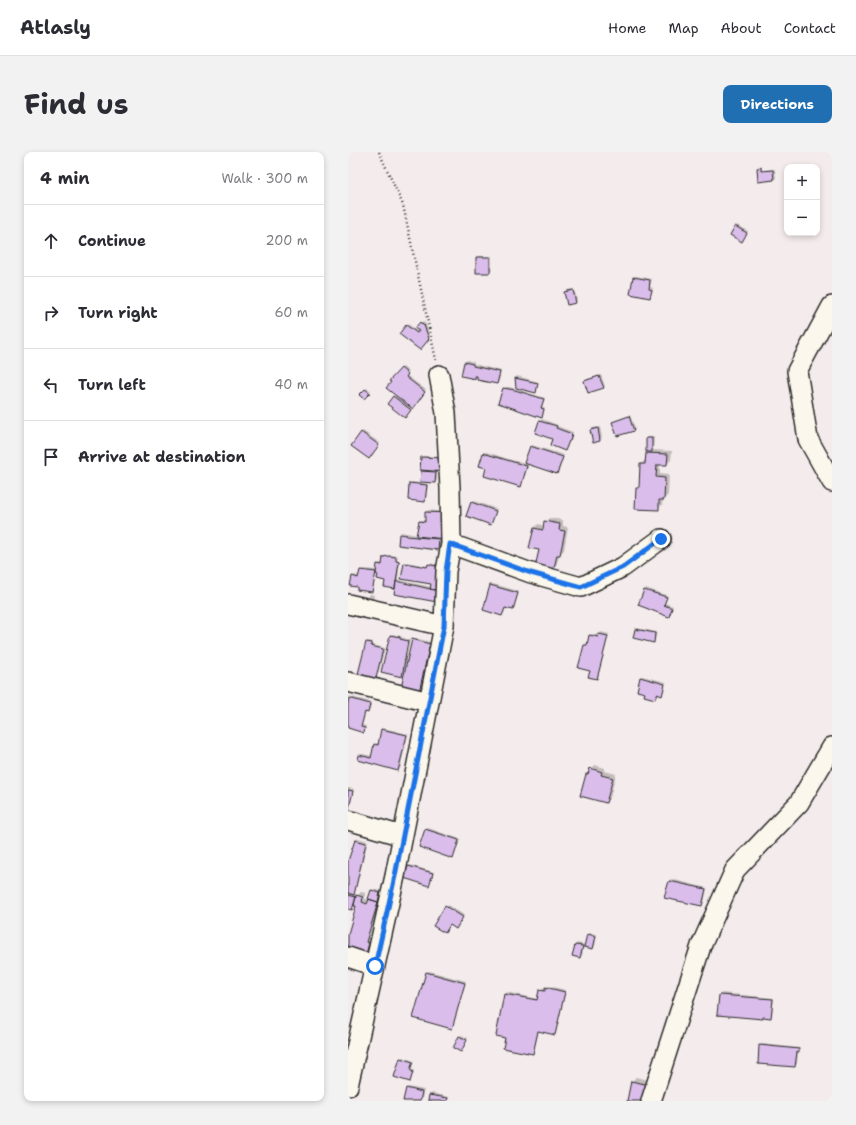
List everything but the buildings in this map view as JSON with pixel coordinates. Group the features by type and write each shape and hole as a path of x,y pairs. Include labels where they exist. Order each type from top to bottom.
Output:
{"street":[{"path":"832,306 797,371 808,439 832,482"},
{"path":"348,1086 395,876 444,626 446,571 450,544 450,488 447,421 439,375"},
{"path":"450,544 531,573 581,587 623,567 661,539"},
{"path":"348,604 444,626"},
{"path":"348,682 429,702"},
{"path":"651,1101 701,946 735,870 799,803 832,747"},
{"path":"348,820 402,836"},
{"path":"348,957 375,966"}],"path":[{"path":"379,152 403,205 439,375"}],"route":[{"path":"375,966 395,876 444,626 446,571 450,544 531,573 581,587 623,567 661,539"}]}
